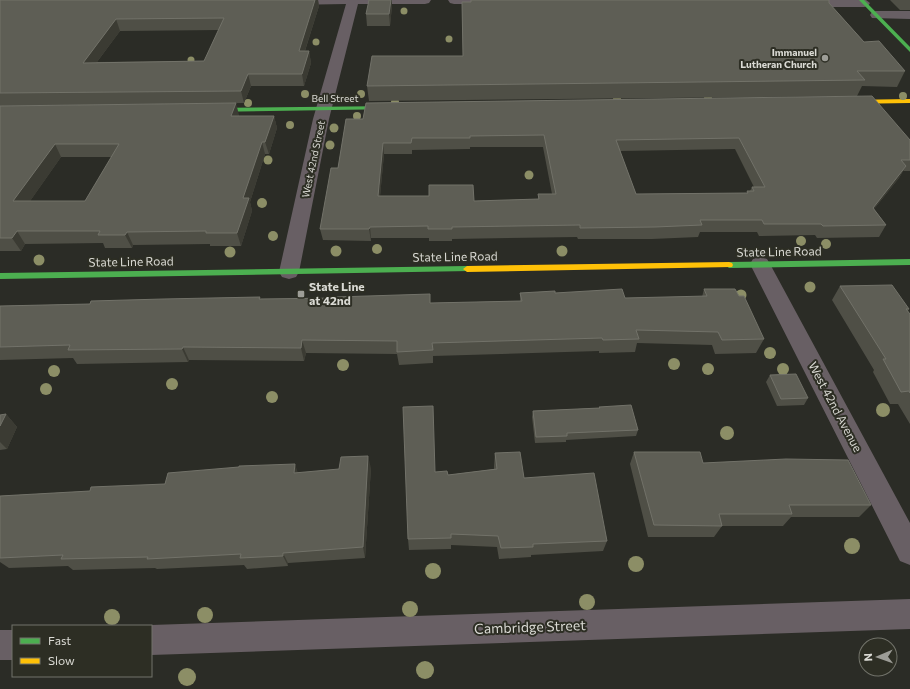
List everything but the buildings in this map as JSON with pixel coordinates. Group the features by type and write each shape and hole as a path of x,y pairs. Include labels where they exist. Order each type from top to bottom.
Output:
{"street":[{"name":"West 42nd Street","path":"289,272 324,109 353,0"},
{"path":"275,1 425,0"},
{"path":"454,0 510,0"},
{"path":"787,3 863,2 910,50"},
{"path":"876,15 910,15"},
{"path":"834,102 910,101"},
{"name":"Bell Street","path":"196,110 405,108"},
{"name":"State Line Road","path":"0,276 910,262"},
{"name":"West 42nd Avenue","path":"760,264 910,551"},
{"name":"Cambridge Street","path":"152,640 910,614"},
{"path":"0,645 12,645"}],"traffic: fast":[{"path":"861,0 910,50"},
{"path":"207,110 395,108"},
{"path":"729,265 910,262"},
{"path":"0,276 467,269"}],"traffic: slow":[{"path":"847,102 910,101"},
{"path":"467,269 729,265"}],"place":[{"name":"Immanuel Lutheran Church","path":"825,58"},
{"name":"State Line at 42nd","path":"301,294"}]}
